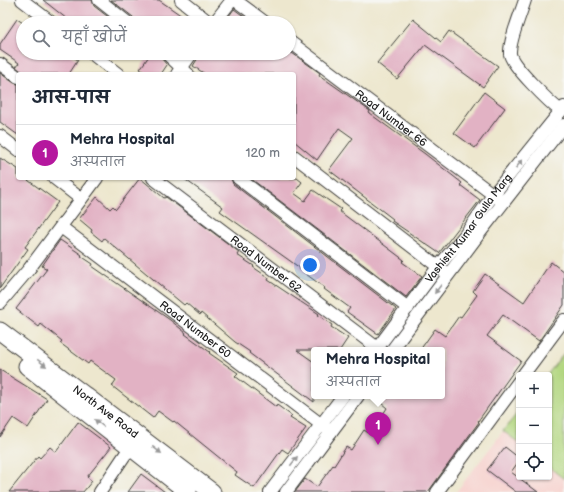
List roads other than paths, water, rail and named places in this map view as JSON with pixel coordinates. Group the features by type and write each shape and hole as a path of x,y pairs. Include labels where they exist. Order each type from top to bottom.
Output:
{"street":[{"path":"22,0 43,16"},
{"path":"99,0 119,16"},
{"path":"181,0 201,16"},
{"path":"219,16 232,0"},
{"path":"235,0 257,16"},
{"path":"525,0 511,45 510,54 514,63 551,103 563,109"},
{"name":"Road Number 66","path":"296,46 503,203"},
{"path":"100,60 115,72"},
{"path":"172,60 182,72 188,60"},
{"path":"0,64 16,76"},
{"name":"Vashisht Kumar Gulla Marg","path":"379,347 438,267 465,235 493,195 563,109"},
{"name":"Vashisht Kumar Gulla Marg","path":"394,347 564,125"},
{"path":"0,136 16,148"},
{"path":"296,158 448,275"},
{"path":"57,180 81,199"},
{"path":"0,303 61,227 95,180"},
{"name":"Road Number 62","path":"155,180 375,347"},
{"path":"241,180 408,308"},
{"name":"Road Number 60","path":"61,227 331,432"},
{"path":"525,372 564,320"},
{"name":"North Ave Road","path":"0,331 134,442 212,492"},
{"path":"0,345 134,442 188,492"},
{"path":"437,492 516,385"},
{"path":"270,492 341,399"},
{"path":"286,492 356,399"},
{"path":"100,492 134,442"}],"place":[{"name":"Mehra Hospital","path":"378,445"}]}
